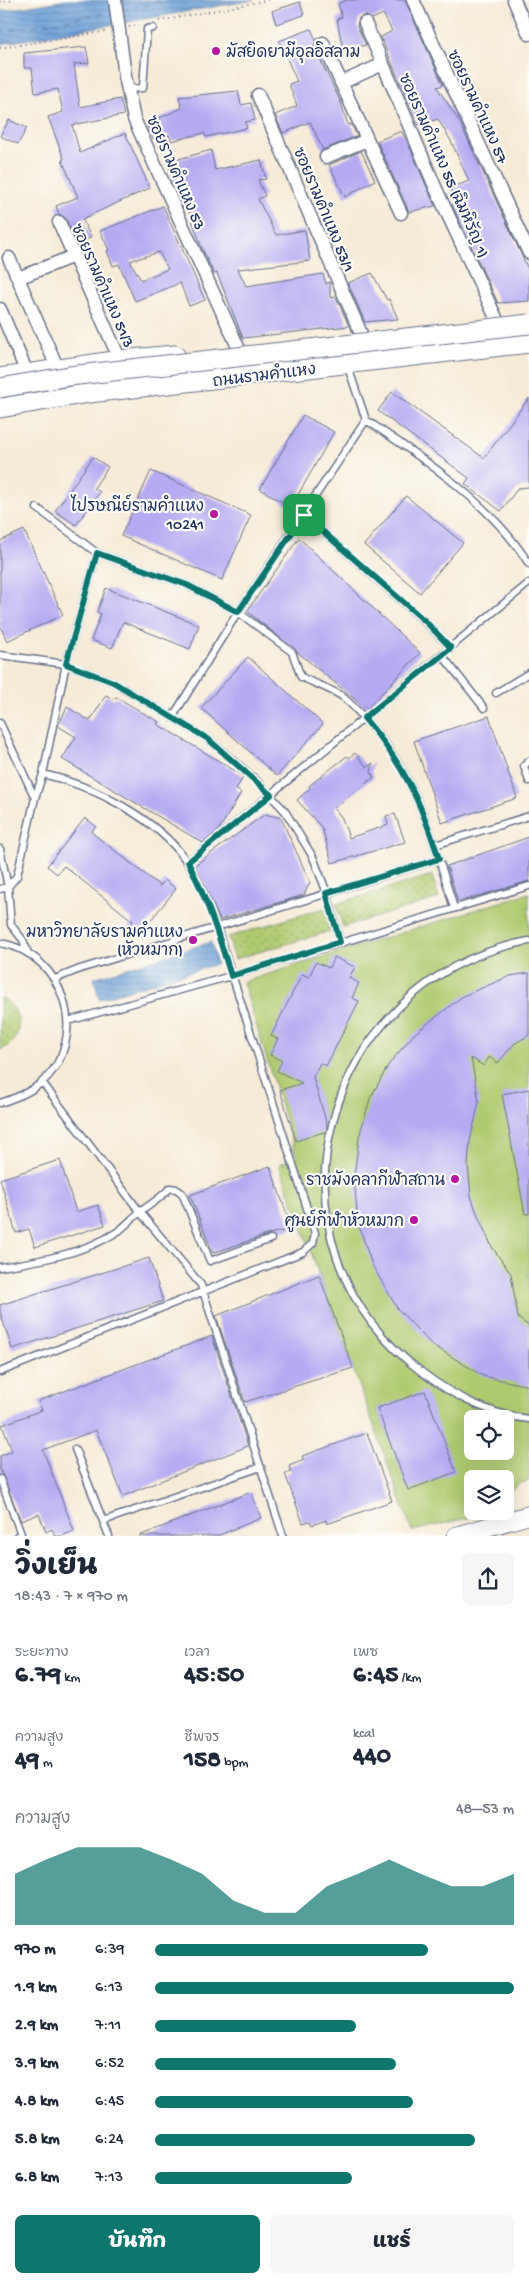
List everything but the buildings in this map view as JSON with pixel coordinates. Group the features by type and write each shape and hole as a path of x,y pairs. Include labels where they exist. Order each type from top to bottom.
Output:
{"main road":[{"name":"ถนนรามคำแหง","path":"0,378 120,360 529,317"},
{"name":"ถนนรามคำแหง","path":"0,388 69,376 529,324"},
{"name":"ถนนรามคำแหง","path":"0,400 105,384 529,336"},
{"name":"ถนนรามคำแหง","path":"0,408 89,394 529,343"},
{"path":"167,356 172,384"},
{"path":"140,358 144,388"},
{"path":"82,365 89,394"},
{"path":"55,369 58,398"},
{"path":"456,1536 529,1514"}],"street":[{"name":"ซอยรามคำแหง 53","path":"115,0 125,76 134,119 239,348"},
{"name":"ซอยรามคำแหง 57","path":"413,0 529,253"},
{"path":"514,0 529,34"},
{"path":"365,23 383,64"},
{"path":"323,43 401,213"},
{"name":"ซอยรามคำแหง 55 (ฉิมหิรัญ 1)","path":"341,82 383,64 436,189 498,320"},
{"name":"ซอยรามคำแหง 53/1","path":"258,95 362,336"},
{"path":"326,157 367,140"},
{"name":"ซอยรามคำแหง 51/3","path":"59,222 120,360"},
{"path":"18,278 74,256"},
{"path":"10,258 55,369"},
{"path":"0,309 27,373"}],"lane":[{"path":"128,90 143,88 147,29 152,25"},
{"path":"348,364 366,420 438,469 473,500 502,530 529,564"},
{"path":"172,718 238,612 366,420"},
{"path":"37,508 97,553 187,585 238,612 292,652 301,678 340,695 364,718 387,745 408,778 427,821 454,908"},
{"path":"304,515 426,622 451,648"},
{"path":"0,889 8,887 17,876 35,798 43,774 66,664 97,553"},
{"path":"188,862 529,583"},
{"path":"0,655 66,664 113,682 208,739 271,795 285,811 306,844 326,893 340,942"},
{"path":"442,655 484,708"},
{"path":"496,693 529,674"},
{"path":"0,723 35,798"},
{"path":"529,761 524,766 529,781"},
{"path":"0,1372 303,1252 312,1243 315,1233 217,928 188,862 164,836 127,809 84,786 43,774"},
{"path":"435,845 529,816"},
{"path":"0,849 8,887 11,925 24,940 28,952"},
{"path":"55,979 80,969 439,859"},
{"path":"68,1021 231,976 529,886"},
{"path":"529,941 504,946 463,961 426,984 393,1012 365,1046 345,1084 331,1125 325,1168 326,1211 336,1253 353,1293 376,1330 406,1361 441,1387 480,1406 529,1419"},
{"path":"0,943 28,952 43,964 55,979 65,999 68,1021 65,1044 56,1065 42,1082 22,1096 0,1103"},
{"path":"42,1082 140,1212 201,1285 283,1536"},
{"path":"0,1266 48,1259 79,1249 117,1232 140,1212 159,1200 170,1188 180,1191 210,1260 272,1239"},
{"path":"75,1449 109,1536"},
{"path":"103,1521 261,1467"},
{"path":"0,1478 21,1534 17,1536"}],"path":[{"path":"0,2 15,0"},
{"path":"152,25 269,0"},
{"path":"122,28 141,25"},
{"path":"0,48 113,30"}],"green space":[{"path":"432,875 439,898 343,927 336,904"},
{"name":"ศูนย์กีฬาหัวหมาก","path":"529,893 529,1481 520,1483 514,1487 514,1470 464,1470 464,1519 412,1531 279,1164 297,1158 243,982"},
{"path":"324,908 331,931 235,959 228,937"},
{"path":"0,997 14,1008 18,1024 14,1040 0,1050"}],"water":[{"path":"68,0 254,0 0,44 0,11"},
{"path":"211,942 217,964 99,999 94,978"}],"ferry route":[{"path":"122,10 171,0"},
{"path":"0,32 111,12"}],"place":[{"name":"มัสยิดยามีอุลอิสลาม","path":"216,51"},
{"name":"ไปรษณีย์รามคำแหง 10241","path":"214,514"},
{"name":"มหาวิทยาลัยรามคำแหง (หัวหมาก)","path":"193,940"},
{"name":"ราชมังคลากีฬาสถาน","path":"455,1179"},
{"name":"ศูนย์กีฬาหัวหมาก","path":"414,1220"}],"route":[{"path":"304,515 426,622 451,648 364,718 387,745 408,778 427,821 439,859 326,893 340,942 231,976 217,928 188,862 271,795 208,739 113,682 81,668 66,664 97,553 187,585 238,612 304,515"}]}
